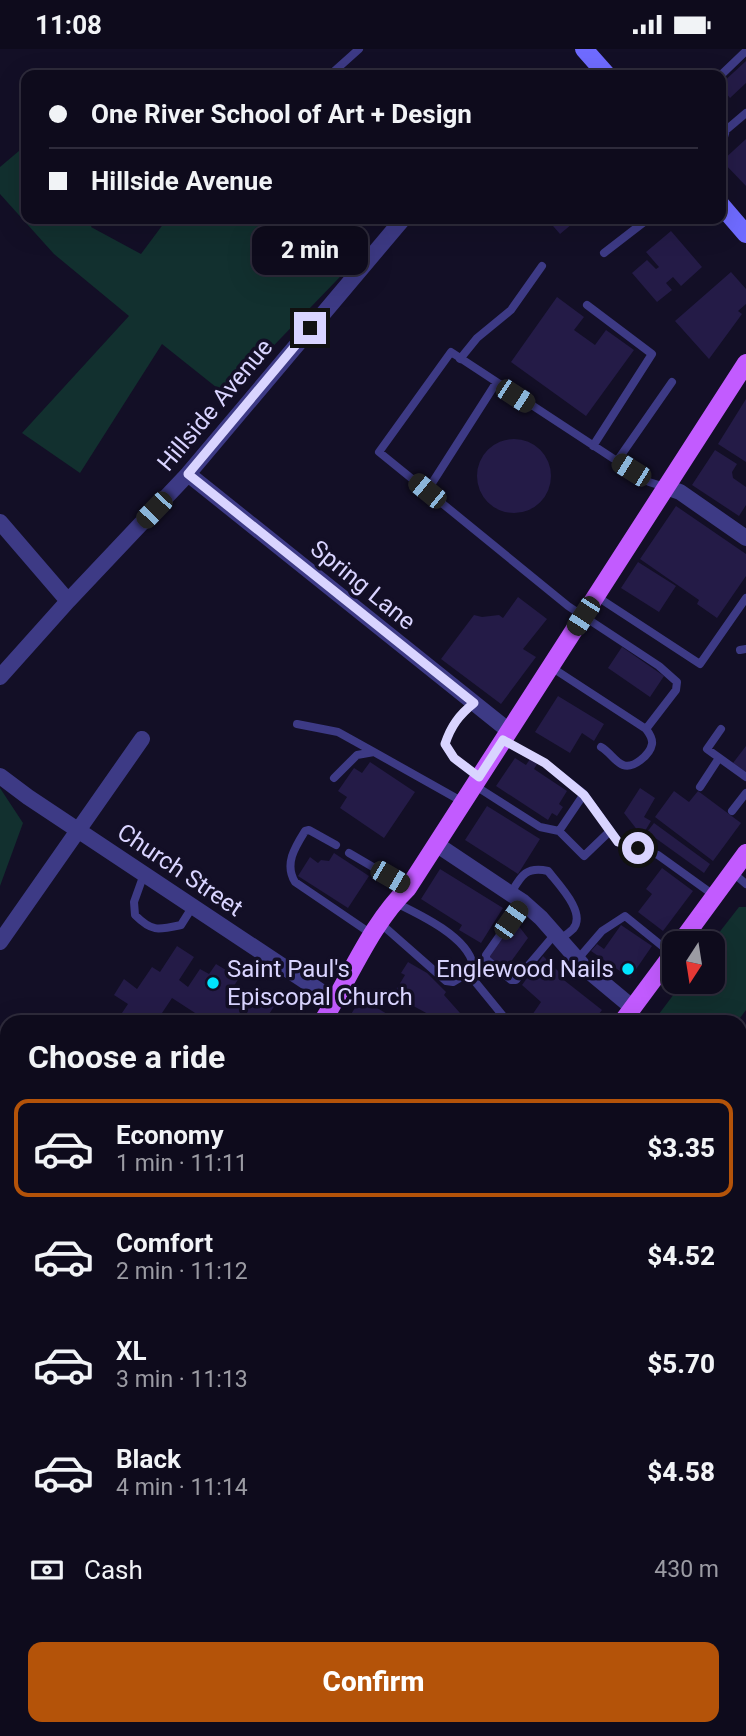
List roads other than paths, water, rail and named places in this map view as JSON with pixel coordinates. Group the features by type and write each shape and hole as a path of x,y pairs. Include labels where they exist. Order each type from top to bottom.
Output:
{"main road":[{"path":"584,49 603,70"},
{"path":"726,211 746,234"},
{"path":"326,1015 376,929 394,902 408,888 746,363"},
{"path":"689,931 715,896 739,878 746,853"},
{"path":"628,1015 662,968"}],"street":[{"name":"Hillside Avenue","path":"0,677 188,474 395,224"},
{"name":"Spring Lane","path":"188,474 474,703 506,735"},
{"path":"666,487 680,492 746,538"},
{"path":"0,521 68,601"},
{"path":"0,942 142,739"},
{"name":"Church Street","path":"0,776 335,1001"},
{"path":"436,844 517,898 557,937 628,1015"}],"lane":[{"path":"336,70 359,49"},
{"path":"726,70 746,51"},
{"path":"726,130 746,113"},
{"path":"604,253 642,224"},
{"path":"460,359 477,338 510,310 542,266"},
{"path":"587,305 652,354 593,446"},
{"path":"646,729 676,690 677,682 659,666 583,616 379,452 451,352 649,482 666,487"},
{"path":"617,461 672,382"},
{"path":"427,491 496,383"},
{"path":"596,596 700,664 746,598"},
{"path":"551,667 646,729 651,736 652,745 647,754 634,764 626,766 601,747"},
{"path":"474,703 462,712 450,728 445,744 454,758 477,781 540,827 559,831 583,856 610,831"},
{"path":"297,724 338,732 463,802"},
{"path":"721,729 707,749 746,777"},
{"path":"506,735 584,795 618,842 659,855 715,896"},
{"path":"334,778 357,755 374,752"},
{"path":"700,787 719,758"},
{"path":"732,811 746,793"},
{"path":"559,831 584,795"},
{"path":"336,845 309,830 305,831 289,867 295,882 376,929 446,981 453,982 468,973 473,965 469,953 435,923 394,902"},
{"path":"349,853 408,888"},
{"path":"535,868 548,871 577,911 577,922 573,929 557,937 516,981 511,980 486,959 486,955 517,898 522,876 535,868"},
{"path":"144,874 134,902 135,915 148,928 163,929 181,925 193,906"},
{"path":"576,960 602,931 625,916 662,941"},
{"path":"468,973 502,1015"}],"place":[{"name":"Englewood Nails","path":"628,969"},
{"name":"Saint Paul's Episcopal Church","path":"213,983"}]}
